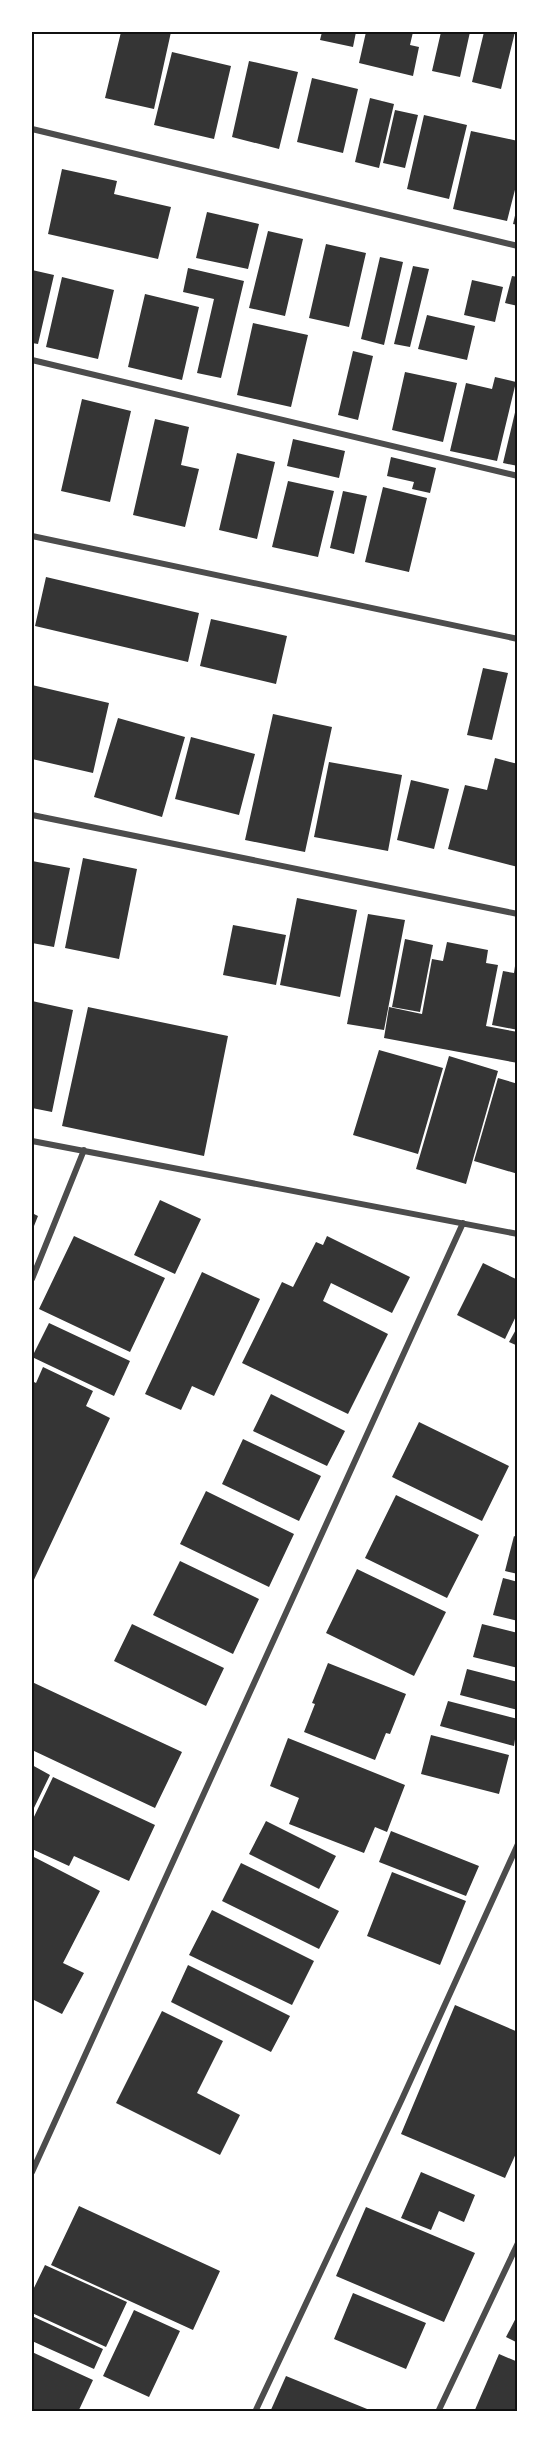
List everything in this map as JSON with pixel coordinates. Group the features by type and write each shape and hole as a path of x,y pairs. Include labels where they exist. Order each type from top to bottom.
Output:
{"street":[{"path":"32,129 518,246"},
{"path":"32,360 518,476"},
{"path":"32,536 518,639"},
{"path":"32,815 518,914"},
{"path":"32,1141 518,1234"},
{"path":"32,1279 84,1150"},
{"path":"32,2172 463,1223"},
{"path":"255,2412 397,2110 518,1844"},
{"path":"438,2412 518,2243"}],"building":[{"path":"121,32 171,32 154,109 105,98"},
{"path":"322,32 356,32 353,47 320,40"},
{"path":"366,32 413,32 410,45 419,47 413,76 359,63"},
{"path":"441,32 470,32 460,77 432,71"},
{"path":"484,32 515,32 501,89 472,82"},
{"path":"172,52 231,66 214,139 154,125"},
{"path":"249,61 298,72 279,149 232,137"},
{"path":"312,78 358,89 343,153 297,142"},
{"path":"370,98 394,104 379,168 355,162"},
{"path":"395,110 418,115 405,168 383,163"},
{"path":"424,115 467,125 449,199 407,189"},
{"path":"471,131 518,141 518,178 507,221 453,209"},
{"path":"62,169 117,181 114,194 171,207 158,259 48,234"},
{"path":"518,207 518,225 513,224"},
{"path":"207,212 259,224 248,269 196,258"},
{"path":"268,231 303,239 285,316 249,308"},
{"path":"326,244 366,253 349,327 309,318"},
{"path":"380,257 403,262 384,345 361,339"},
{"path":"413,266 429,269 410,347 394,344"},
{"path":"188,268 244,281 221,378 197,373 214,299 183,292"},
{"path":"32,270 54,275 38,344 32,343"},
{"path":"512,276 518,277 518,306 505,303"},
{"path":"62,277 114,290 98,359 46,347"},
{"path":"472,280 503,287 495,322 464,315"},
{"path":"145,294 199,307 182,380 128,367"},
{"path":"427,315 475,326 467,360 418,349"},
{"path":"253,323 308,335 291,407 237,395"},
{"path":"353,351 373,356 358,420 338,415"},
{"path":"405,372 457,383 443,442 392,430"},
{"path":"495,377 516,382 497,461 450,451 466,383 492,389"},
{"path":"82,399 131,411 110,502 61,491"},
{"path":"518,405 518,466 503,463"},
{"path":"155,419 189,427 181,465 199,469 185,527 133,515"},
{"path":"293,439 345,451 339,478 287,466"},
{"path":"237,453 275,462 257,539 219,530"},
{"path":"391,457 436,468 430,493 412,489 414,482 387,476"},
{"path":"288,481 334,491 318,557 272,547"},
{"path":"383,487 427,498 409,572 365,562"},
{"path":"343,491 367,496 354,554 330,548"},
{"path":"46,577 199,613 188,662 35,626"},
{"path":"211,619 287,636 276,684 200,666"},
{"path":"483,668 508,673 492,740 467,735"},
{"path":"32,685 109,703 93,773 32,759"},
{"path":"273,714 332,727 305,852 245,840"},
{"path":"118,718 185,737 162,817 94,797"},
{"path":"191,737 255,754 239,815 175,799"},
{"path":"495,758 518,764 518,867 448,849 465,785 487,790"},
{"path":"329,762 402,775 388,851 314,837"},
{"path":"411,780 449,789 434,849 397,840"},
{"path":"83,858 137,869 119,959 65,948"},
{"path":"32,861 70,868 54,947 32,943"},
{"path":"297,898 357,910 340,997 280,985"},
{"path":"368,914 405,920 384,1030 347,1024"},
{"path":"233,925 286,935 276,985 223,975"},
{"path":"405,939 433,945 420,1012 392,1007"},
{"path":"447,942 488,950 486,963 498,965 486,1026 518,1032 518,1063 384,1038 389,1007 422,1014 432,959 443,961"},
{"path":"516,959 518,959 518,1030 492,1025 503,971 514,973"},
{"path":"32,1001 73,1010 52,1112 32,1108"},
{"path":"88,1007 228,1036 204,1156 62,1126"},
{"path":"379,1050 443,1068 418,1154 353,1135"},
{"path":"449,1056 498,1071 466,1184 416,1169"},
{"path":"498,1078 518,1084 518,1174 474,1161"},
{"path":"160,1200 201,1219 175,1274 134,1255"},
{"path":"32,1213 38,1216 32,1231"},
{"path":"74,1236 165,1278 130,1352 39,1309"},
{"path":"327,1236 410,1277 392,1313 331,1283 323,1301 388,1334 348,1414 242,1363 282,1282 293,1287 316,1242 323,1245"},
{"path":"483,1263 518,1280 518,1312 505,1339 457,1315"},
{"path":"202,1272 260,1299 214,1396 192,1386 181,1410 145,1394"},
{"path":"49,1323 130,1361 114,1396 32,1357"},
{"path":"518,1326 518,1346 509,1342"},
{"path":"43,1367 93,1391 86,1406 110,1418 32,1584 32,1381 36,1383"},
{"path":"271,1394 345,1431 327,1466 253,1431"},
{"path":"419,1422 509,1466 482,1521 392,1477"},
{"path":"243,1439 321,1476 299,1521 222,1484"},
{"path":"206,1491 294,1534 269,1587 180,1544"},
{"path":"396,1495 479,1535 447,1598 365,1558"},
{"path":"514,1536 518,1538 518,1574 505,1571"},
{"path":"180,1561 259,1599 233,1654 153,1615"},
{"path":"357,1569 446,1612 414,1676 326,1633"},
{"path":"503,1578 518,1582 518,1621 493,1615"},
{"path":"132,1624 224,1668 206,1706 114,1661"},
{"path":"482,1624 518,1633 518,1668 473,1657"},
{"path":"328,1663 406,1694 390,1734 386,1733 375,1760 304,1732 315,1704 312,1703"},
{"path":"467,1669 518,1682 518,1710 460,1695"},
{"path":"32,1682 182,1752 155,1808 32,1750"},
{"path":"448,1701 518,1719 514,1746 440,1726"},
{"path":"431,1735 509,1755 499,1794 421,1774"},
{"path":"288,1738 405,1785 387,1832 375,1827 364,1853 289,1824 299,1798 270,1786"},
{"path":"32,1765 50,1775 32,1812"},
{"path":"53,1777 155,1825 129,1881 74,1856 69,1866 32,1849 32,1821"},
{"path":"266,1821 336,1856 319,1889 249,1854"},
{"path":"391,1831 479,1866 466,1896 379,1862"},
{"path":"32,1856 100,1891 63,1963 84,1973 62,2014 32,1999"},
{"path":"241,1863 339,1911 319,1949 222,1901"},
{"path":"392,1872 466,1901 440,1965 367,1936"},
{"path":"212,1910 314,1961 292,2005 189,1955"},
{"path":"188,1965 290,2016 271,2052 171,2002"},
{"path":"455,2005 518,2032 518,2149 505,2178 401,2134"},
{"path":"162,2011 223,2041 197,2093 240,2115 220,2155 116,2103"},
{"path":"421,2172 475,2195 464,2222 439,2211 431,2230 401,2218"},
{"path":"79,2206 220,2271 193,2330 51,2265"},
{"path":"366,2207 475,2253 444,2322 336,2276"},
{"path":"45,2265 127,2302 106,2347 32,2313 32,2292"},
{"path":"353,2293 426,2323 406,2369 334,2339"},
{"path":"134,2310 180,2331 149,2397 103,2376"},
{"path":"518,2314 518,2343 506,2337"},
{"path":"32,2316 103,2349 94,2369 32,2341"},
{"path":"32,2352 93,2380 78,2412 32,2412"},
{"path":"499,2354 518,2362 518,2412 474,2412"},
{"path":"286,2376 372,2411 372,2412 270,2412"}]}
